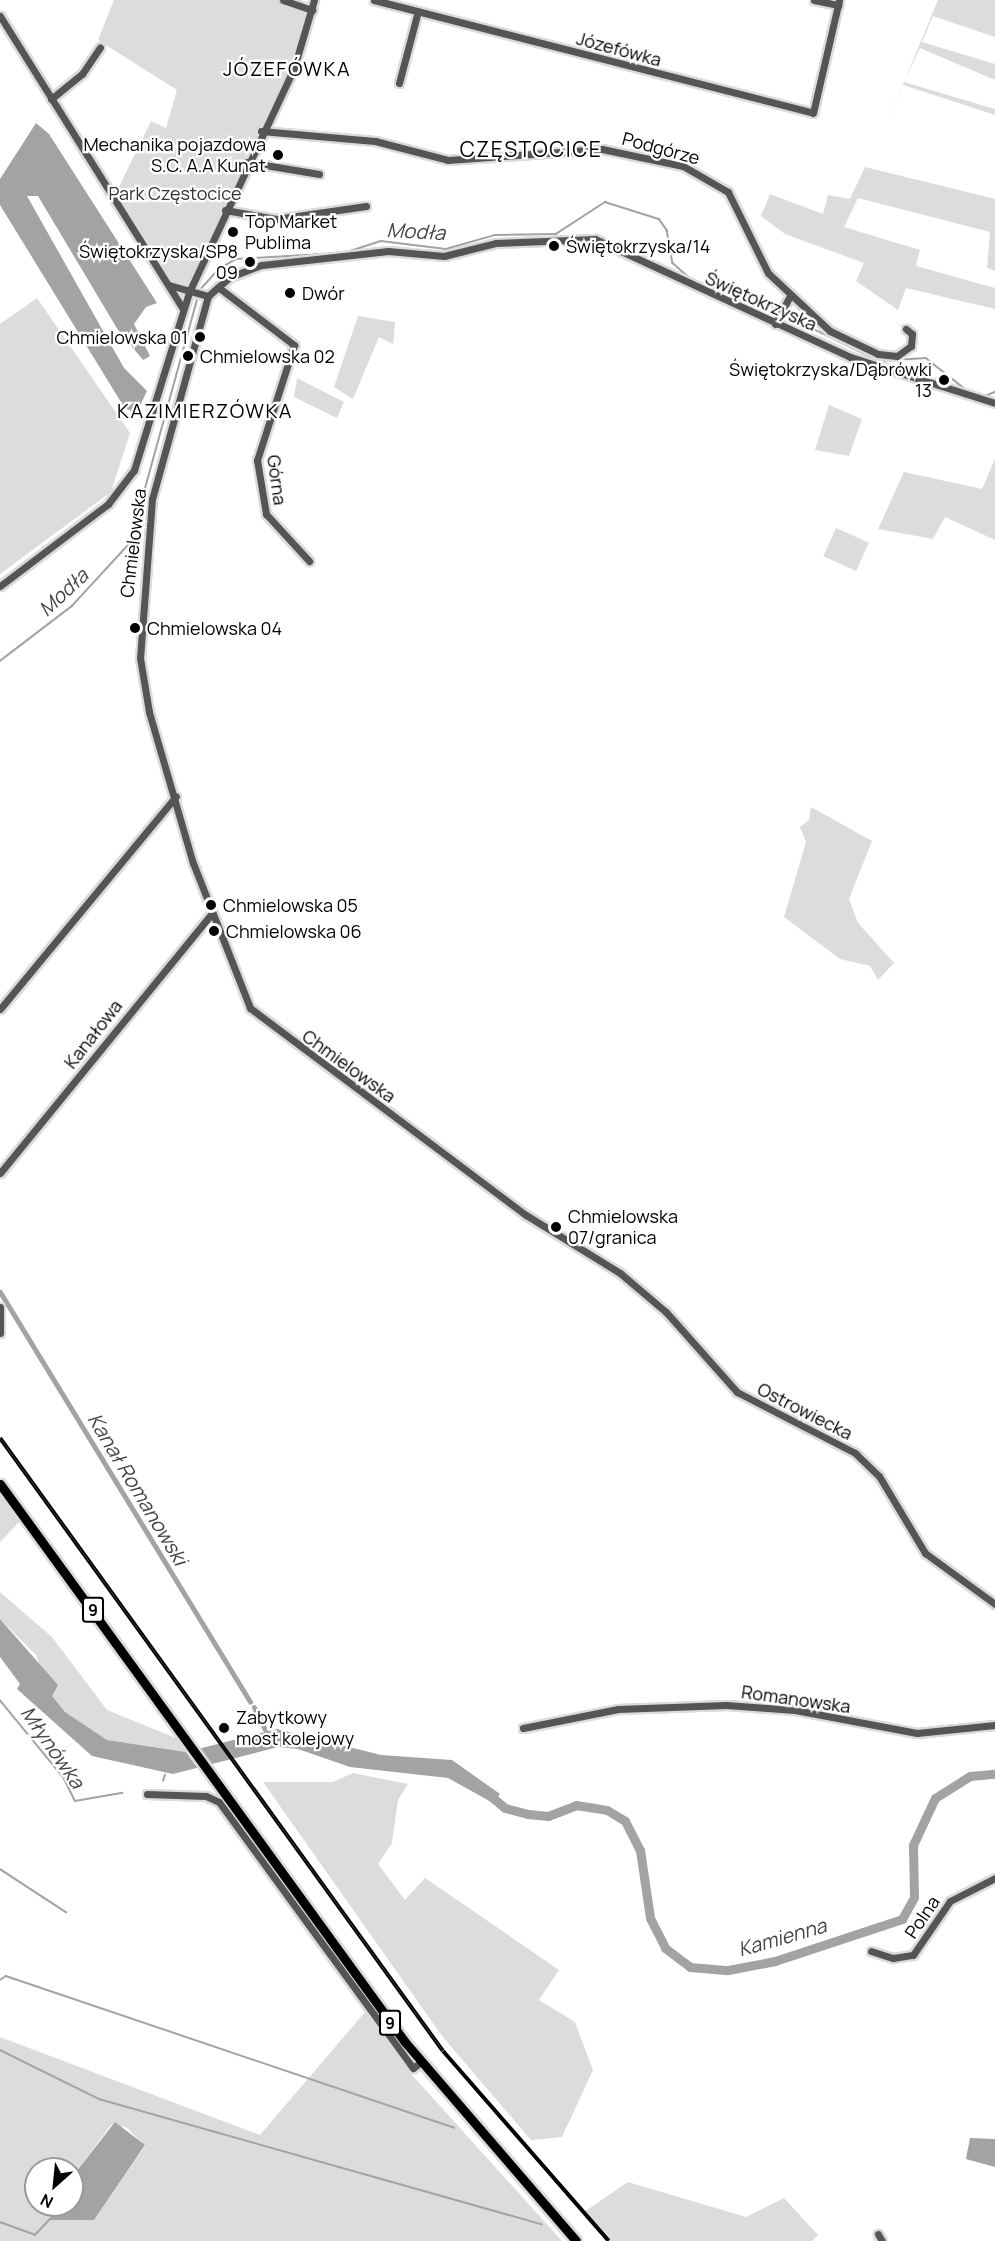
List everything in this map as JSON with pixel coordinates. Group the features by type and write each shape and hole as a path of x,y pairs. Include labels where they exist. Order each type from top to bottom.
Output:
{"main road":[{"name":"9","path":"0,1484 421,2062 576,2241"}],"street":[{"path":"283,0 312,10"},
{"path":"0,586 123,488 146,437 183,309 198,294 225,210 261,131 297,63 314,0"},
{"name":"Józefówka","path":"374,0 813,113 838,3"},
{"path":"814,0 838,3"},
{"path":"399,83 418,11"},
{"path":"0,16 183,309"},
{"path":"51,99 82,74 100,47"},
{"name":"Podgórze","path":"261,131 375,141 447,160 602,149 683,166 728,192 762,264 790,296 830,331 886,356 909,350 913,337 906,329"},
{"path":"247,162 319,174"},
{"path":"225,210 276,219 366,206"},
{"name":"Świętokrzyska","path":"198,294 218,287 262,265 388,251 444,256 496,243 595,240 867,364 995,403"},
{"path":"169,285 198,294"},
{"name":"Górna","path":"218,287 294,345 257,460 266,514 309,561"},
{"name":"Chmielowska","path":"198,294 153,492 140,614 143,687 211,914 257,1017 526,1215 620,1273"},
{"path":"776,322 790,296"},
{"path":"0,1009 176,796"},
{"name":"Kanałowa","path":"0,1173 211,914"},
{"name":"Ostrowiecka","path":"620,1273 666,1312 736,1392 827,1435 865,1461 925,1553 995,1604"},
{"path":"0,1306 0,1333"},
{"name":"Romanowska","path":"523,1728 618,1709 726,1705 795,1710 917,1733 995,1725"},
{"path":"147,1794 206,1796 219,1802 413,2068 421,2062"},
{"name":"Polna","path":"871,1951 893,1958 913,1955 950,1900 995,1878"}],"green space":[{"name":"Park Częstocice","path":"114,0 283,0 312,10 299,57 189,292 169,285 114,197 151,121 166,128 177,90 98,40"},
{"path":"938,0 995,0 995,37 933,16 922,42 995,64 995,80 920,48 904,82 995,109 995,115 903,85 884,130"},
{"path":"865,167 995,199 995,271 987,268 990,232 858,198 844,227 920,250 916,266 995,288 995,309 906,288 898,310 856,281 864,263 785,234 761,216 770,194 823,214 828,195 850,199"},
{"path":"37,298 130,433 111,492 0,574 0,324"},
{"path":"358,316 395,322 393,344 379,337 353,399 334,387"},
{"path":"297,378 344,402 337,418 294,397"},
{"path":"829,405 862,419 849,456 815,450"},
{"path":"995,459 995,540 945,517 933,539 878,529 904,472 982,489"},
{"path":"836,528 869,543 856,571 823,556"},
{"path":"811,807 872,841 849,899 858,923 894,963 878,980 870,966 840,959 784,917 806,842 800,827 809,820"},
{"path":"0,1484 25,1516 0,1542"},
{"path":"0,1592 52,1637 107,1710 178,1739 186,1752 107,1740 65,1712 51,1696 36,1655 0,1619"},
{"path":"353,1773 408,1784 398,1800 392,1843 378,1864 405,1900 425,1878 559,1970 539,2000 575,2022 593,2070 562,2137 531,2140 442,2036 263,1782 333,1782"},
{"path":"365,2012 413,2076 562,2241 0,2241 0,2037 260,2135"},
{"path":"628,2182 746,2217 784,2198 818,2235 812,2241 611,2241 584,2212"}],"shaded area":[{"path":"36,123 49,134 157,303 146,307 134,324 150,356 143,360 118,330 38,196 27,196 124,368 147,391 136,414 124,407 0,205 0,179"},
{"path":"0,1619 58,1685 52,1696 65,1712 107,1740 186,1752 277,1729 381,1755 452,1760 500,1794 493,1803 448,1778 350,1767 298,1749 278,1747 173,1774 92,1756 17,1689 20,1684 0,1657"},
{"path":"115,2122 145,2145 94,2220 49,2220 50,2217 84,2217 84,2162"},
{"path":"970,2138 995,2139 995,2167 966,2159"}],"waterway":[{"name":"Modła","path":"347,252 381,241 446,249 495,235 556,234 605,202 659,219 667,230 673,263 693,281"},
{"name":"Modła","path":"199,291 219,269 236,259 340,253"},
{"name":"Modła","path":"705,287 753,293 778,310"},
{"name":"Modła","path":"0,661 72,606 130,543 198,296"},
{"name":"Modła","path":"785,315 879,361 926,358 969,392"},
{"name":"Modła","path":"985,396 995,392"},
{"name":"Kanał Romanowski","path":"0,1292 250,1702"},
{"name":"Młynówka","path":"0,1700 64,1778 75,1801 122,1793"},
{"name":"Kanał Romanowski","path":"254,1707 268,1736"},
{"name":"Kamienna","path":"487,1793 505,1808 528,1814 548,1816 576,1805 607,1810 625,1821 640,1850 650,1918 665,1948 690,1967 728,1970 775,1961 902,1919 914,1897 913,1845 935,1798 970,1776 995,1774"},
{"name":"Młynówka","path":"163,1781 165,1775"},
{"path":"0,1869 66,1912"},
{"path":"0,1980 6,1976 454,2128"},
{"path":"0,2050 99,2099 542,2224"},
{"path":"0,2222 35,2235 49,2220"}],"railway":[{"path":"0,1438 443,2051 609,2241"}],"place":[{"name":"Mechanika pojazdowa S.C. A.A Kunat","path":"278,155"},
{"name":"Top Market Publima","path":"233,232"},
{"name":"Świętokrzyska/14","path":"554,246"},
{"name":"Świętokrzyska/SP8 09","path":"250,262"},
{"name":"Dwór","path":"290,293"},
{"name":"Chmielowska 01","path":"200,337"},
{"name":"Chmielowska 02","path":"188,356"},
{"name":"Świętokrzyska/Dąbrówki 13","path":"944,380"},
{"name":"Chmielowska 04","path":"135,628"},
{"name":"Chmielowska 05","path":"211,905"},
{"name":"Chmielowska 06","path":"214,931"},
{"name":"Chmielowska 07/granica","path":"556,1227"},
{"name":"Zabytkowy most kolejowy","path":"224,1728"}],"district":[{"name":"JÓZEFÓWKA","path":"287,68"},
{"name":"CZĘSTOCICE","path":"531,149"},
{"name":"KAZIMIERZÓWKA","path":"205,410"}]}
